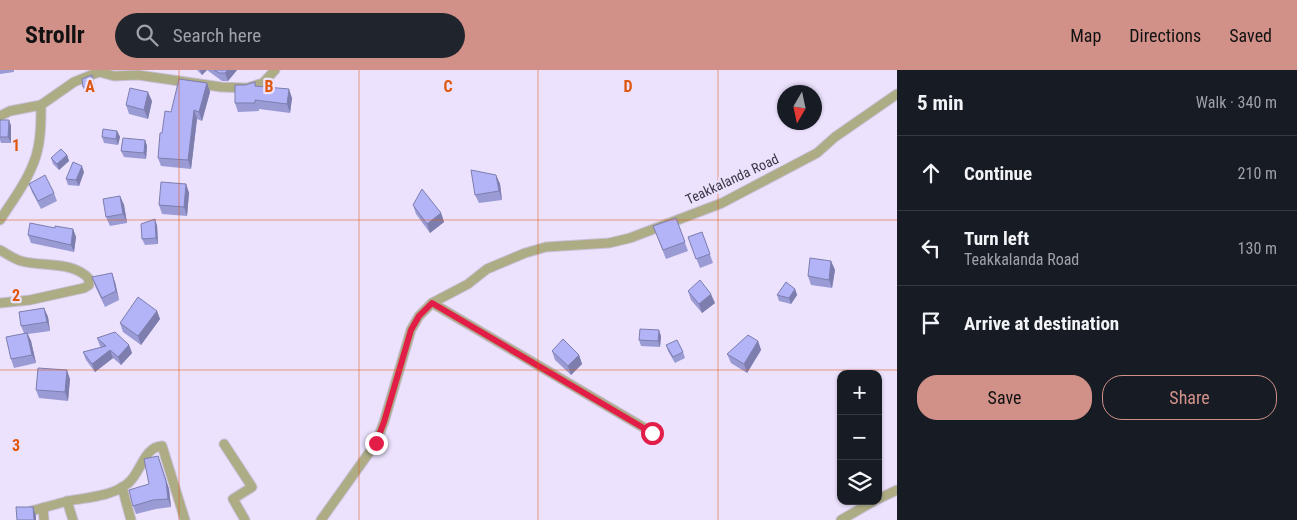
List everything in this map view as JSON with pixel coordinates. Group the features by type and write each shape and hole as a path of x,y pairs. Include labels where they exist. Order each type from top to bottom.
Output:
{"street":[{"path":"0,116 10,111 41,105 74,82 99,72 114,76 138,75 221,87 247,88 263,83 275,70"},
{"name":"Teakkalanda Road","path":"322,520 376,443 411,330 419,316 432,303 468,284 488,269 525,253 546,247 609,243 630,238 722,203 817,153 835,137 897,94"},
{"path":"0,220 27,178 36,156 40,132 41,105"},
{"path":"0,250 20,261 73,268 84,272 89,279 89,285 84,288 30,300 0,303"},
{"path":"432,303 652,433"},
{"path":"224,444 252,487 233,499 245,520"},
{"path":"31,512 67,501 94,498 122,487 129,483 150,452 156,446 162,446 185,520"},
{"path":"122,487 131,520"},
{"path":"882,497 897,490"},
{"path":"67,501 73,520"},
{"path":"840,520 867,505"},
{"path":"43,508 44,520"}],"building":[{"path":"214,70 228,70 225,73 219,73"},
{"path":"92,75 93,85 83,87 82,79"},
{"path":"179,79 207,83 199,112 194,110 188,160 158,158 160,133 162,133 165,111 171,112"},
{"path":"255,82 255,86 289,89 287,104 255,100 255,103 235,103 235,85"},
{"path":"130,88 148,92 144,110 126,105"},
{"path":"0,120 9,120 8,137 0,137"},
{"path":"103,129 117,131 116,139 102,137"},
{"path":"123,138 145,140 144,153 121,151"},
{"path":"61,149 67,155 57,164 51,158"},
{"path":"73,162 82,166 76,180 66,179"},
{"path":"471,170 496,175 499,191 475,195"},
{"path":"45,175 54,193 38,201 29,184"},
{"path":"161,182 186,184 184,207 159,205"},
{"path":"422,189 441,213 427,224 413,205"},
{"path":"120,196 123,214 106,217 103,199"},
{"path":"676,218 685,242 663,250 653,226"},
{"path":"155,219 156,238 142,239 141,224"},
{"path":"30,223 73,229 71,245 28,235"},
{"path":"702,232 710,254 696,259 688,237"},
{"path":"810,258 831,261 829,280 808,276"},
{"path":"112,273 116,291 102,298 92,277"},
{"path":"700,280 711,294 699,304 688,291"},
{"path":"786,282 795,289 789,298 777,295"},
{"path":"138,297 157,311 138,336 120,323"},
{"path":"44,308 47,322 21,326 19,312"},
{"path":"640,329 659,330 658,341 639,340"},
{"path":"115,332 129,345 118,357 110,350 92,364 83,352 106,346 97,338"},
{"path":"27,333 32,355 11,359 6,337"},
{"path":"748,335 758,341 744,364 727,354"},
{"path":"563,339 579,355 568,366 552,351"},
{"path":"677,340 683,352 673,357 666,345"},
{"path":"38,368 67,370 65,392 36,390"},
{"path":"158,456 166,481 168,499 153,500 133,506 129,490 149,484 144,459"},
{"path":"16,507 33,507 34,520 17,520"}],"route":[{"path":"376,443 411,330 419,316 432,303 652,433"}]}
